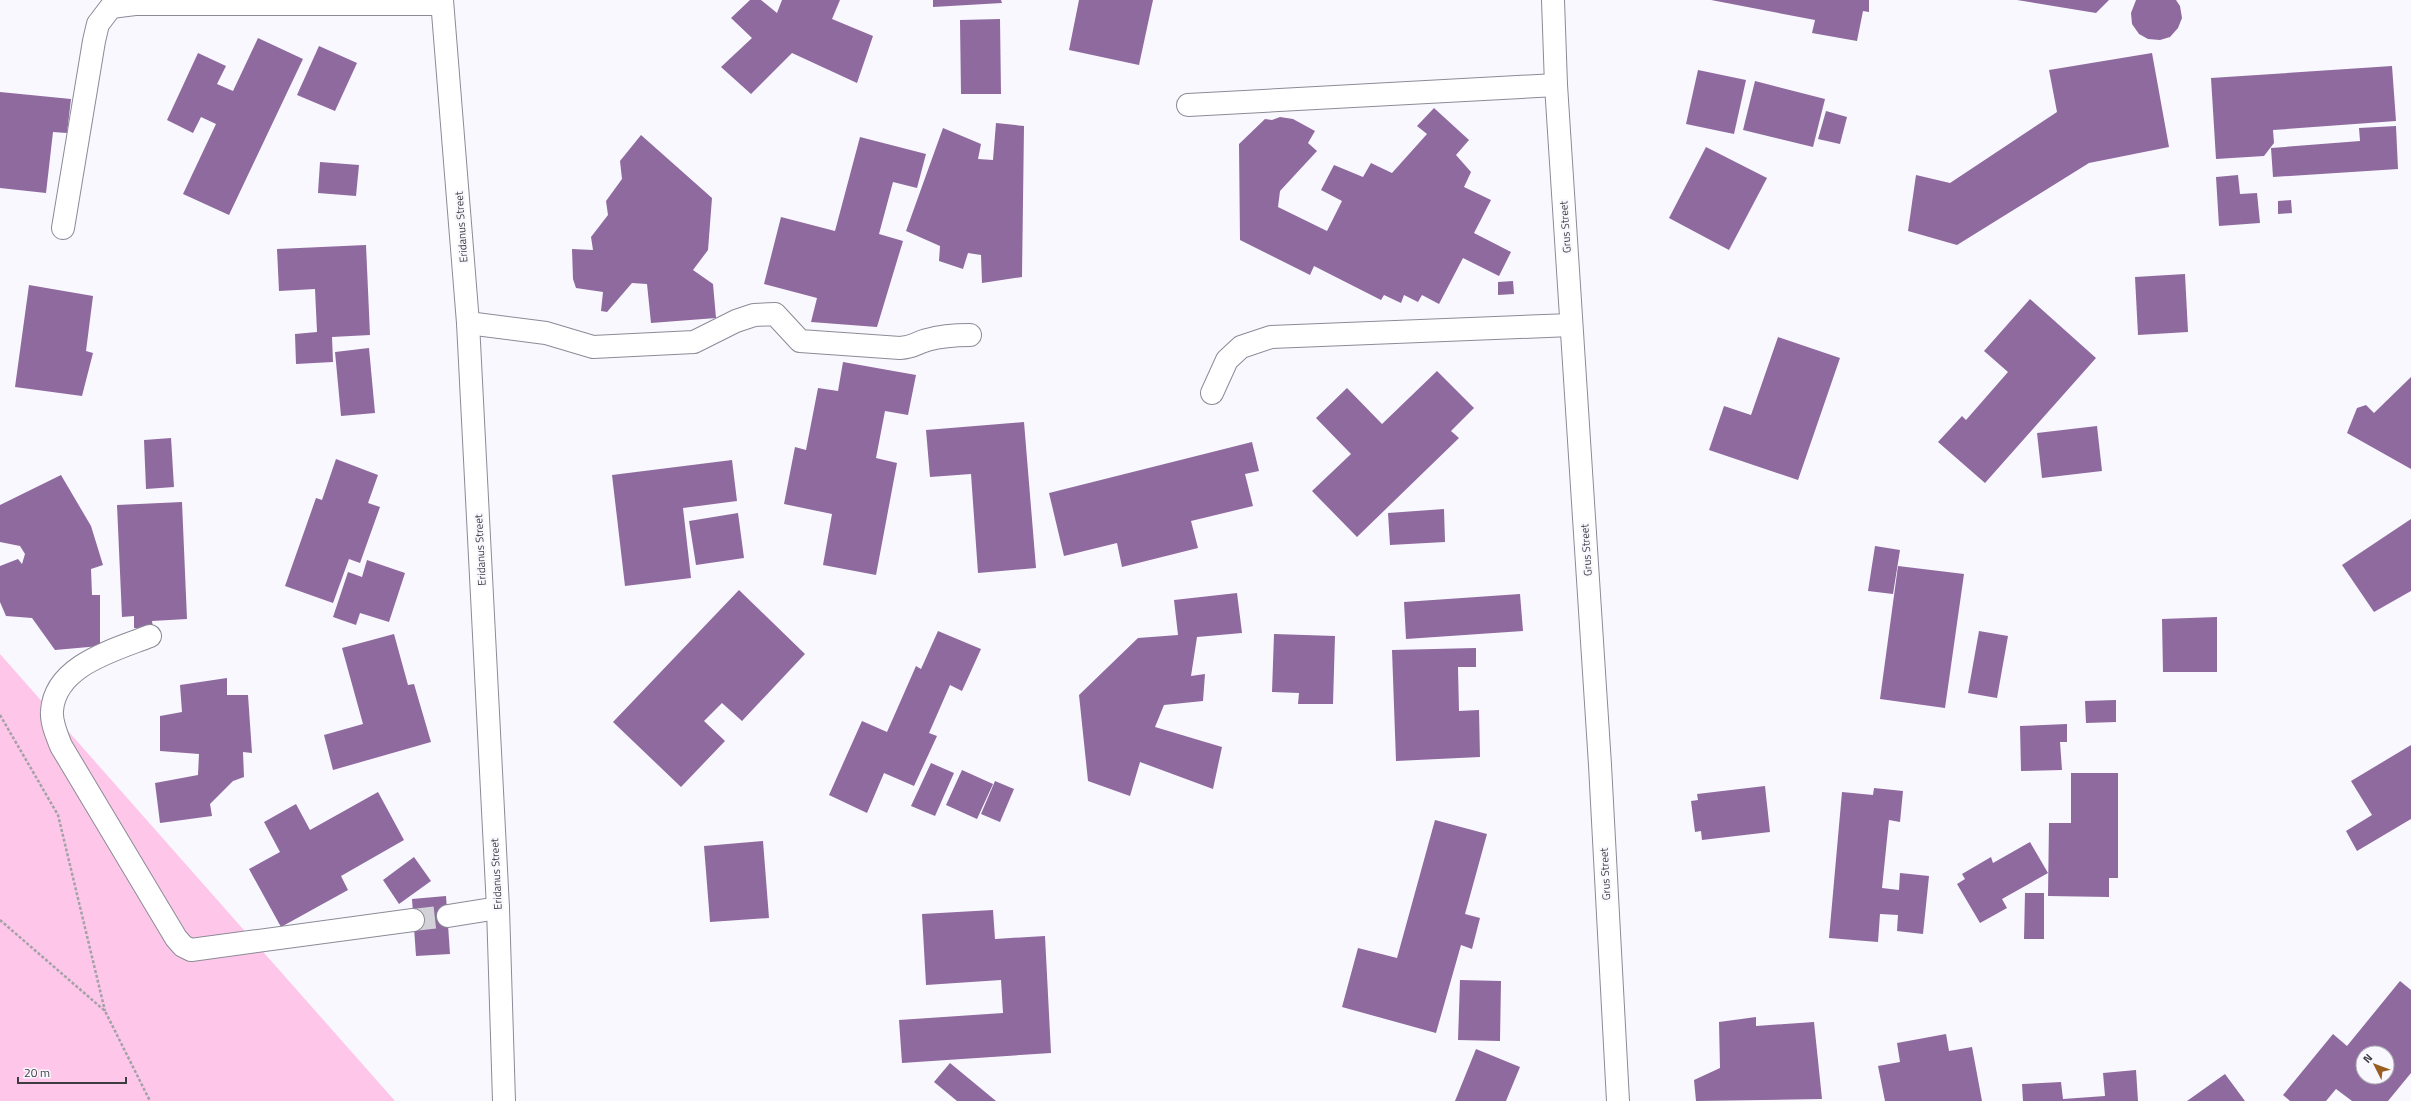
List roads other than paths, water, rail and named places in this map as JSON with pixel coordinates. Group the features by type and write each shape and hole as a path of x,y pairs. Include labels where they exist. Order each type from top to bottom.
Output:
{"street":[{"name":"Grus Street","path":"1553,0 1556,85 1600,765 1618,1101"},
{"path":"63,228 94,41 98,24 111,7 135,4 442,2"},
{"name":"Eridanus Street","path":"442,2 468,324 498,908 504,1101"},
{"path":"1188,105 1556,85"},
{"path":"468,324 546,333 593,347 694,342 736,321 754,315 775,314 800,341 900,348 914,347 924,340 942,336 970,335"},
{"path":"1212,393 1227,360 1241,347 1271,337 1571,324"},
{"path":"150,636 88,661 70,673 57,694 52,711 61,746 176,938 183,946 191,950 413,920"},
{"path":"448,916 498,908"}],"tunnel":[{"path":"413,920 448,916"}]}
